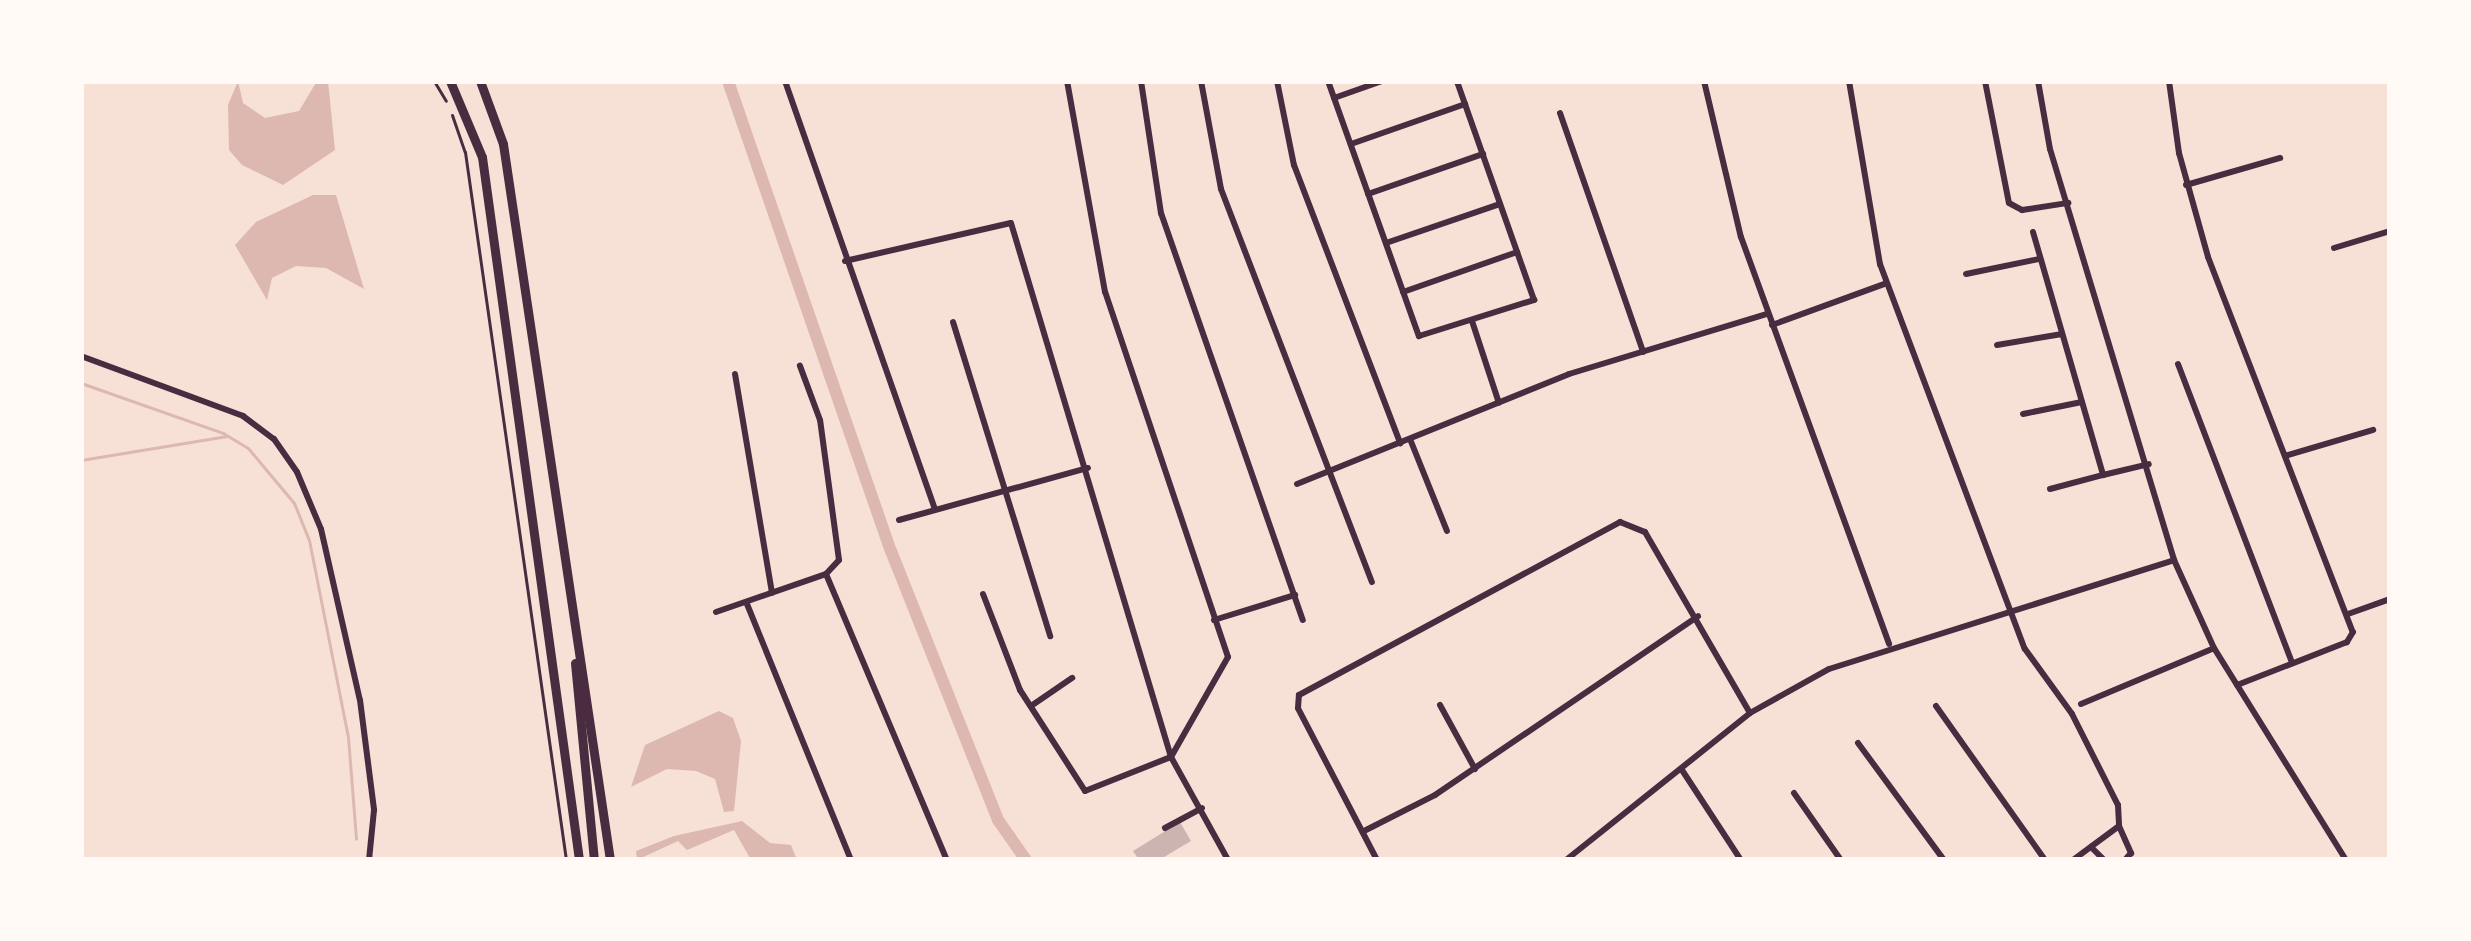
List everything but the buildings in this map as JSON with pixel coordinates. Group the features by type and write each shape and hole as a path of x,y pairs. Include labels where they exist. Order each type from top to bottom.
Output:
{"main road":[{"path":"450,81 482,158 579,860"},
{"path":"480,81 503,144 610,860"},
{"path":"577,643 580,756 594,860"}],"street":[{"path":"785,81 935,510"},
{"path":"983,594 1031,706 1073,783 1085,790 1171,757 1228,657 1105,292 1066,81"},
{"path":"1141,81 1161,213 1303,620"},
{"path":"1201,81 1221,189 1372,582"},
{"path":"1276,81 1294,165 1400,443"},
{"path":"1328,81 1419,336 1534,300 1457,81"},
{"path":"1334,98 1382,81"},
{"path":"1704,81 1727,191 1767,314 1889,644"},
{"path":"1849,81 1887,283 2025,649 2072,714 2113,795 2131,853 2125,860"},
{"path":"1985,81 2009,203 2021,210 2068,203"},
{"path":"2038,81 2068,203 2174,560 2214,648 2346,860"},
{"path":"2169,81 2186,185 2347,614 2350,640 2236,685"},
{"path":"1351,144 1465,104"},
{"path":"1560,112 1643,352"},
{"path":"1368,194 1483,154"},
{"path":"2186,185 2280,158"},
{"path":"1385,244 1500,204"},
{"path":"845,261 1011,223 1171,757 1228,860"},
{"path":"2334,248 2390,231"},
{"path":"2033,232 2103,475"},
{"path":"1403,292 1517,252"},
{"path":"1966,274 2041,259"},
{"path":"1772,326 1887,283"},
{"path":"1298,484 1499,403 1767,314"},
{"path":"1472,321 1499,403"},
{"path":"953,322 1050,636"},
{"path":"1996,345 2062,334"},
{"path":"81,356 243,416 274,439 297,472 321,529 360,700 374,810 369,860"},
{"path":"2178,364 2292,662"},
{"path":"716,612 826,574 839,560 820,420 800,366"},
{"path":"735,374 772,593"},
{"path":"2023,414 2082,402"},
{"path":"2285,456 2374,430"},
{"path":"1410,439 1448,532"},
{"path":"2050,489 2149,464"},
{"path":"898,520 1088,468"},
{"path":"1377,860 1298,708 1299,695 1620,522 1645,532 1698,616 1750,713"},
{"path":"1566,860 1750,713 1889,644 2174,560"},
{"path":"826,574 947,860"},
{"path":"1214,620 1295,595"},
{"path":"2347,614 2390,599"},
{"path":"747,604 850,860"},
{"path":"1364,831 1475,769 1698,616"},
{"path":"2081,704 2214,648"},
{"path":"1031,706 1072,678"},
{"path":"1440,706 1475,769"},
{"path":"1936,706 2045,860"},
{"path":"1858,743 1944,860"},
{"path":"1682,770 1741,860"},
{"path":"1793,793 1841,860"},
{"path":"1165,828 1202,808"},
{"path":"2073,860 2119,826"},
{"path":"2091,847 2104,860"}],"path":[{"path":"434,81 465,152 566,860"}],"shaded area":[{"path":"238,81 243,103 265,118 299,111 317,81 328,81 335,150 283,185 242,165 229,150 228,105"},
{"path":"313,195 336,195 364,289 326,268 296,266 272,278 267,300 235,245 256,222"},
{"path":"719,711 733,718 741,741 734,811 724,812 715,779 696,771 667,769 631,787 645,745"},
{"path":"742,821 770,843 791,845 797,860 751,860 734,830 687,850 678,841 637,860 636,851 674,836"}],"waterway":[{"path":"728,81 891,551 998,820 1026,860"},
{"path":"81,383 223,433 248,448 294,503 309,540 348,737 356,839"},
{"path":"81,460 227,436"}]}
